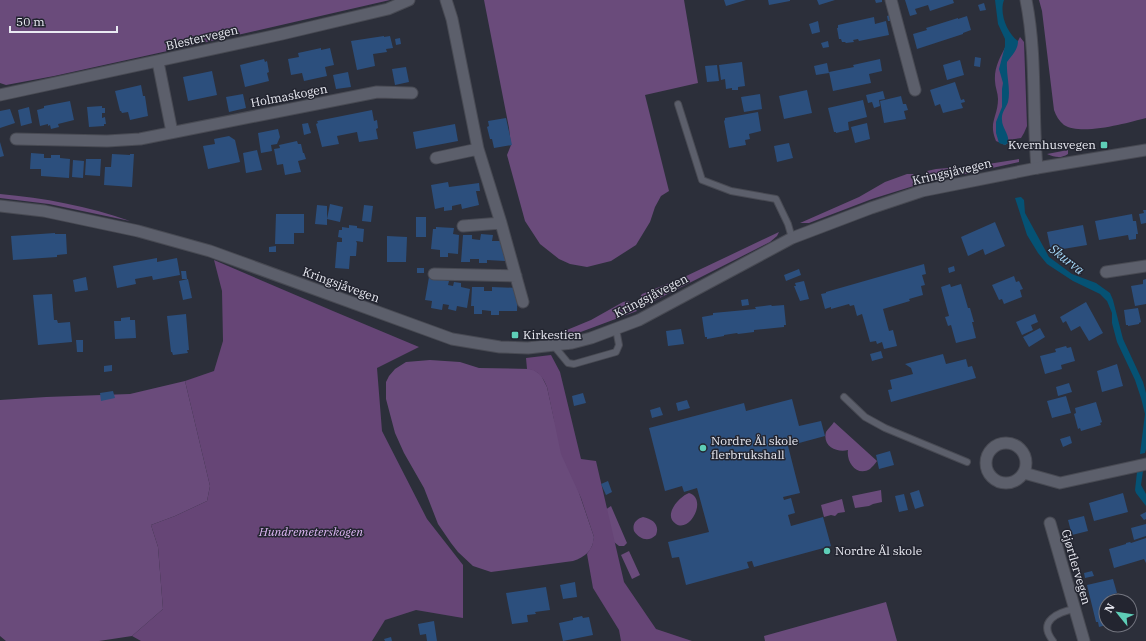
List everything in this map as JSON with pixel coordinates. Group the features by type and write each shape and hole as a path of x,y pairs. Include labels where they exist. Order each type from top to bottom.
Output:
{"street":[{"name":"Blestervegen","path":"0,95 158,62 388,9 409,0"},
{"path":"446,0 452,19 478,149 523,302"},
{"path":"891,0 915,90"},
{"path":"1026,0 1032,43 1034,136 1037,168"},
{"path":"158,62 172,132"},
{"name":"Holmaskogen","path":"16,139 107,141 140,139 377,92 412,93"},
{"path":"436,158 478,149"},
{"name":"Kringsjåvegen","path":"0,206 44,211 105,223 210,251 452,339 500,347 528,348 554,346 591,338 639,320 792,238 871,208 922,191 1037,168 1146,150"},
{"path":"463,226 501,224"},
{"path":"1106,272 1146,266"},
{"path":"434,274 516,276"},
{"path":"1024,473 1060,483 1146,464"},
{"name":"Gjørtlervegen","path":"1050,523 1084,641"}],"lane":[{"path":"678,104 702,180 731,191 776,198 788,224 792,238"},
{"path":"554,346 568,363 574,364 609,355 616,352 619,345 616,329"},
{"path":"844,397 865,417 885,428 968,462"},
{"path":"1053,641 1048,635 1047,627 1050,619 1062,611 1075,608"}],"shaded area":[{"path":"0,0 390,0 172,50 6,85 0,83"},
{"path":"484,0 684,0 698,83 645,95 669,191 661,196 655,207 650,222 636,245 611,261 587,267 570,264 559,259 540,244 525,221 507,155 511,145 509,128"},
{"path":"1039,0 1146,0 1146,118 1104,128 1092,129 1072,128 1061,122 1054,110 1042,11"},
{"path":"1068,150 1068,154 1062,157 1055,157 1047,154"},
{"path":"1019,159 1019,162 929,182 927,171"},
{"path":"907,174 913,174 920,184 872,199 809,223 800,223 859,197 885,182"},
{"path":"0,194 66,203 130,221 49,204 0,198"},
{"path":"779,232 770,242 642,307 638,300 642,294 682,278"},
{"path":"628,301 637,311 578,333 562,332 591,320 623,302"},
{"path":"430,360 460,362 479,368 530,369 541,375 547,387 554,419 594,537 592,546 588,553 573,561 491,572 473,566 458,552 438,524 424,488 404,453 395,433 386,399 386,382 395,369 406,362"},
{"path":"185,381 210,486 207,501 151,525 158,547 163,609 132,636 99,641 6,641 0,636 0,400 130,394"},
{"path":"834,422 877,461 870,469 865,471 857,470 853,467 849,459 848,450 836,450 826,442 826,432"},
{"path":"881,490 882,502 855,508 852,496"},
{"path":"689,493 694,496 697,502 695,514 687,524 676,524 672,520 671,516 674,506 681,498"},
{"path":"842,499 845,512 838,513 835,516 831,515 824,517 821,505"},
{"path":"611,506 627,543 624,546 619,546 614,542 605,510"},
{"path":"643,517 653,521 657,528 656,535 650,539 642,538 634,531 635,522"},
{"path":"629,551 640,575 632,579 621,555"},
{"path":"886,602 897,641 765,641 764,636"}],"green space":[{"path":"1020,37 1024,42 1027,126 1021,138 1009,140 1005,145 996,141 993,129 998,105 995,72 1006,46 1018,41"},
{"name":"Hundremeterskogen","path":"214,260 419,347 377,368 382,431 427,519 463,565 463,618 416,610 385,620 372,641 141,641 132,636 163,609 158,547 151,525 207,501 210,486 185,381 214,371 223,341 222,291"},
{"path":"551,355 560,372 581,459 596,461 624,582 656,629 692,641 621,641 619,630 593,588 587,554 592,546 594,537 581,498 561,454 547,387 540,375 527,369 526,358"}],"water":[{"path":"995,0 1004,0 1003,17 1010,33 1018,41 1016,50 1007,62 1009,97 1002,117 1002,123 1008,140 1008,143 1005,145 999,143 996,133 996,122 1002,107 1003,83 999,69 1005,46 1005,39 998,24"},
{"path":"1021,197 1024,200 1025,213 1049,257 1072,274 1096,283 1110,293 1123,339 1143,382 1146,393 1145,453 1140,454 1145,414 1141,398 1135,380 1117,342 1112,323 1112,313 1107,301 1100,294 1073,281 1047,264 1027,235 1015,198"},
{"path":"1143,471 1141,485 1146,494 1146,506 1135,490 1137,472"}],"building":[{"path":"724,0 746,0 726,6"},
{"path":"768,0 790,0 790,1 769,5"},
{"path":"817,0 835,0 819,5"},
{"path":"875,0 882,0 882,2 876,3"},
{"path":"905,0 953,0 954,3 930,11 928,5 915,9 917,14 910,16"},
{"path":"984,3 986,10 980,11 978,5"},
{"path":"890,15 891,21 888,21 887,16"},
{"path":"967,16 971,30 917,49 913,34 927,30 926,28"},
{"path":"874,17 875,24 886,21 889,35 859,41 858,39 853,40 854,42 846,43 839,39 837,28 838,25"},
{"path":"818,21 820,32 812,34 809,24"},
{"path":"390,36 393,48 386,49 387,52 373,54 375,66 357,70 351,41"},
{"path":"400,38 401,44 396,45 395,39"},
{"path":"828,41 829,47 823,48 821,43"},
{"path":"321,48 321,50 330,48 334,65 325,67 327,76 304,81 302,73 291,75 288,59 299,57 298,53"},
{"path":"975,57 981,58 980,67 974,66"},
{"path":"264,59 265,62 267,61 269,81 245,87 240,65"},
{"path":"880,59 882,71 869,74 871,83 833,91 829,72 854,67 853,65"},
{"path":"960,60 964,75 947,80 943,65"},
{"path":"742,62 745,86 738,87 738,90 732,90 732,88 726,89 725,79 721,80 719,65"},
{"path":"827,63 829,73 816,75 814,66"},
{"path":"717,65 719,81 707,82 705,66"},
{"path":"406,67 409,82 395,85 392,69"},
{"path":"212,71 217,95 188,101 183,77"},
{"path":"348,72 351,87 336,89 333,75"},
{"path":"955,82 961,100 964,99 965,102 961,103 963,108 943,113 940,104 935,106 930,90"},
{"path":"141,85 143,96 145,96 148,116 130,120 128,112 122,113 120,111 115,91"},
{"path":"807,90 812,113 784,119 779,96"},
{"path":"883,91 885,99 879,100 880,106 874,108 872,102 868,103 866,95"},
{"path":"243,94 246,108 229,112 226,97"},
{"path":"760,94 762,109 744,112 741,97"},
{"path":"901,96 903,104 906,104 908,110 904,111 906,119 884,123 880,101"},
{"path":"863,100 867,117 848,122 849,130 836,133 834,132 828,108"},
{"path":"70,101 74,120 58,124 59,127 51,129 50,125 48,126 48,124 40,126 37,110 44,108 44,106"},
{"path":"102,106 102,108 105,108 105,113 102,113 102,118 105,117 106,124 104,124 104,126 89,127 87,107"},
{"path":"29,107 32,123 21,126 18,110"},
{"path":"10,109 15,123 0,128 0,111"},
{"path":"372,110 374,121 377,120 378,128 376,129 378,139 359,142 357,132 337,136 339,144 322,147 316,124 318,123 317,121"},
{"path":"758,112 761,131 749,134 750,139 745,140 746,145 729,148 724,121 725,118"},
{"path":"506,118 512,145 494,148 487,127 489,126 488,121"},
{"path":"308,123 311,133 304,135 302,124"},
{"path":"867,123 870,139 855,143 851,127"},
{"path":"455,124 458,141 416,149 413,132"},
{"path":"278,129 280,137 277,144 271,145 272,151 261,153 258,133"},
{"path":"229,136 235,140 240,162 208,169 203,146 215,144 214,139"},
{"path":"297,141 298,144 301,144 306,159 298,161 301,172 285,175 283,164 277,165 274,149 280,148 279,145"},
{"path":"0,142 4,156 0,157"},
{"path":"789,143 793,158 777,162 774,146"},
{"path":"257,150 262,170 246,173 243,153"},
{"path":"31,153 44,154 44,158 51,158 51,155 60,155 60,158 70,159 69,178 41,176 41,169 30,169"},
{"path":"112,154 134,154 132,187 104,185 105,167 111,167"},
{"path":"86,159 101,159 100,176 85,175"},
{"path":"73,160 84,161 83,178 72,177"},
{"path":"448,182 449,187 479,183 480,191 476,191 479,205 462,209 461,204 452,206 452,210 444,211 444,207 435,209 431,185"},
{"path":"330,204 343,207 340,222 327,219"},
{"path":"317,205 327,206 327,225 315,224"},
{"path":"364,205 373,206 371,222 362,221"},
{"path":"1143,210 1146,210 1146,223 1141,224 1139,214 1144,213"},
{"path":"276,214 304,214 304,233 294,233 294,244 275,244"},
{"path":"1132,214 1133,221 1136,221 1138,234 1136,234 1136,239 1129,240 1128,235 1099,240 1095,221"},
{"path":"416,217 426,217 426,237 416,237"},
{"path":"995,222 1005,246 985,255 983,249 968,256 961,237"},
{"path":"349,225 364,229 363,242 356,241 356,256 350,256 349,269 335,268 337,242 342,242 342,238 338,237 339,230 342,230 342,227 349,228"},
{"path":"1083,225 1087,245 1051,251 1047,232"},
{"path":"436,227 454,228 453,234 459,235 458,254 448,253 448,257 440,257 440,250 431,249 433,229 436,229"},
{"path":"55,233 66,234 67,254 57,255 57,257 13,260 11,236"},
{"path":"481,234 493,235 492,241 504,241 506,251 505,261 487,260 487,263 479,263 479,259 470,259 470,262 461,262 463,235 472,235 472,239 480,240"},
{"path":"387,236 407,237 406,262 387,262"},
{"path":"276,246 276,252 269,252 269,247"},
{"path":"157,258 157,262 177,258 180,275 153,280 152,276 135,279 136,284 117,288 113,266"},
{"path":"924,264 926,274 922,275 925,285 921,286 923,295 909,299 910,301 883,309 889,331 893,330 897,346 884,349 882,342 877,344 876,341 870,342 862,314 857,316 854,305 850,306 849,304 831,309 831,307 825,309 821,294"},
{"path":"954,266 955,271 949,273 948,268"},
{"path":"417,268 424,268 424,273 417,273"},
{"path":"799,269 801,275 786,281 784,275"},
{"path":"181,271 186,271 187,279 182,279"},
{"path":"1014,276 1016,282 1019,281 1023,289 1020,290 1022,297 1004,304 1002,299 999,300 992,285"},
{"path":"86,277 88,290 75,292 73,280"},
{"path":"429,277 449,281 448,285 453,286 454,282 461,283 461,287 470,289 467,308 457,306 456,311 448,309 449,305 443,304 442,310 431,308 432,301 425,300"},
{"path":"188,279 192,298 183,300 179,281"},
{"path":"1146,279 1146,304 1135,306 1131,286 1143,284 1143,280"},
{"path":"804,281 809,299 800,301 794,286 796,286 795,283"},
{"path":"950,284 951,287 961,284 974,322 972,322 976,338 956,343 951,325 948,326 945,317 949,316 941,287"},
{"path":"472,287 484,287 484,291 492,291 492,287 518,288 517,311 499,311 499,315 491,315 491,311 482,310 482,314 474,314 474,306 471,306"},
{"path":"52,294 54,320 57,320 58,323 70,322 72,342 38,345 33,295"},
{"path":"748,299 749,305 742,306 741,300"},
{"path":"1086,302 1103,333 1089,341 1080,326 1071,331 1066,321 1063,323 1060,317"},
{"path":"784,305 786,325 784,325 784,327 754,330 754,332 737,333 707,339 707,337 705,337 702,317 713,315 713,313 756,309 755,307"},
{"path":"1138,308 1141,322 1139,324 1126,325 1124,310"},
{"path":"186,314 189,350 187,350 188,353 173,355 171,352 167,316"},
{"path":"1035,314 1038,322 1031,325 1033,330 1022,335 1016,322"},
{"path":"130,317 130,320 135,320 136,338 115,339 114,321 121,321 121,318"},
{"path":"1040,328 1045,337 1029,347 1023,337"},
{"path":"681,329 684,344 668,346 666,331"},
{"path":"76,340 83,340 83,352 77,352"},
{"path":"1066,346 1067,348 1071,347 1075,361 1061,365 1062,369 1045,374 1040,356 1056,352 1055,349"},
{"path":"881,351 883,358 872,361 870,354"},
{"path":"943,354 946,364 966,359 968,367 972,366 976,378 891,402 888,390 892,389 890,380 913,374 911,368 905,364"},
{"path":"1117,364 1123,386 1102,392 1097,371"},
{"path":"112,365 112,371 104,372 104,366"},
{"path":"1069,383 1072,392 1058,396 1056,387"},
{"path":"113,391 115,398 101,401 100,393"},
{"path":"583,393 586,403 574,406 572,396"},
{"path":"1066,396 1071,413 1052,418 1047,401"},
{"path":"792,399 799,426 821,421 825,436 788,446 800,493 783,497 784,500 791,498 795,513 788,515 791,526 823,517 831,546 754,567 752,561 747,562 749,568 686,585 679,557 672,558 668,542 709,532 697,488 684,492 682,486 665,491 649,428 744,403 746,411"},
{"path":"687,400 690,408 678,411 676,403"},
{"path":"1096,402 1102,422 1100,423 1101,425 1081,431 1080,428 1078,429 1074,414 1076,413 1075,408"},
{"path":"660,407 663,415 652,418 650,410"},
{"path":"1070,436 1072,443 1063,447 1060,439"},
{"path":"890,451 894,465 879,469 876,455"},
{"path":"608,481 612,492 606,495 601,484"},
{"path":"919,490 924,506 915,509 910,493"},
{"path":"1123,493 1128,512 1094,521 1089,503"},
{"path":"904,494 908,510 899,512 895,496"},
{"path":"1146,512 1146,519 1144,520 1140,515"},
{"path":"1084,516 1088,531 1072,535 1068,520"},
{"path":"1146,524 1146,536 1134,540 1131,528"},
{"path":"1146,538 1146,563 1144,559 1114,568 1109,549"},
{"path":"1092,571 1094,576 1085,578 1084,573"},
{"path":"1113,579 1117,593 1098,593 1098,622 1096,622 1087,585"},
{"path":"575,582 577,597 563,599 560,585"},
{"path":"546,587 550,610 535,612 536,614 527,615 528,622 512,624 506,593"},
{"path":"582,616 583,618 589,617 593,635 563,641 559,623 573,620 573,618"},
{"path":"434,621 437,641 427,641 426,634 420,635 418,624"},
{"path":"391,637 392,641 385,641 384,639"}],"place":[{"name":"Kvernhusvegen","path":"1104,145"},
{"name":"Kirkestien","path":"515,335"},
{"name":"Nordre Ål skole flerbrukshall","path":"703,448"},
{"name":"Nordre Ål skole","path":"827,551"}],"water label":[{"name":"Skurva","path":"1067,259"}]}
